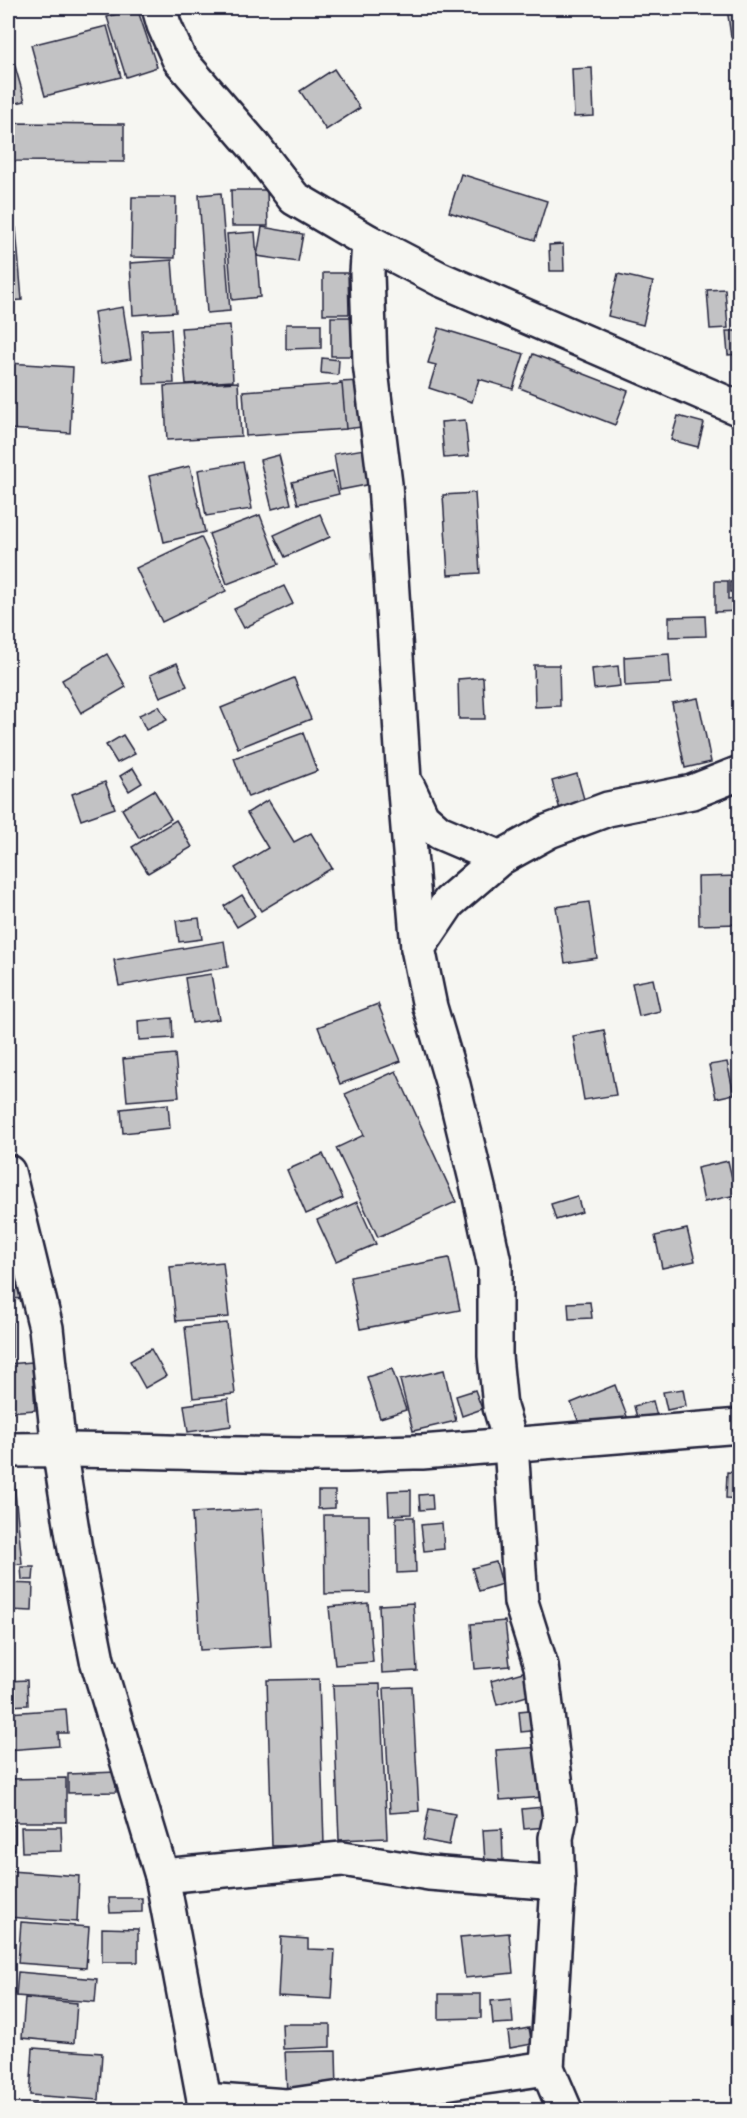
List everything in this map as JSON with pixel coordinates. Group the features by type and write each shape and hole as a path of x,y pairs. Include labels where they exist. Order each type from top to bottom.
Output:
{"street":[{"path":"159,8 179,58 254,146 294,198 369,242 440,279 740,409"},
{"path":"369,242 370,363 385,484 404,780 418,948 430,1007 453,1085 495,1267 495,1356 500,1407 512,1444 521,1602 541,1666 560,1818 556,1838 558,1883 547,2068 565,2110"},
{"path":"418,948 449,902 500,858 549,831 608,809 692,792 740,773"},
{"path":"404,780 423,817 439,832 500,858"},
{"path":"8,1172 46,1328 59,1449 75,1549 97,1660 162,1876 205,2105 286,2106 547,2068"},
{"path":"8,1450 342,1455 391,1451 422,1452 740,1426"},
{"path":"162,1876 342,1859 429,1873 558,1883"}],"building":[{"path":"137,8 157,67 126,77 107,17"},
{"path":"727,8 740,8 740,36 731,37"},
{"path":"107,26 121,77 45,96 31,45"},
{"path":"8,42 25,101 8,105"},
{"path":"592,68 594,116 574,117 572,69"},
{"path":"334,69 360,108 326,130 300,91"},
{"path":"13,123 124,124 124,162 12,161"},
{"path":"461,174 547,201 535,240 449,212"},
{"path":"231,190 267,190 268,226 232,226"},
{"path":"221,193 230,311 207,313 199,195"},
{"path":"132,197 176,197 175,258 131,257"},
{"path":"262,227 303,234 298,262 257,256"},
{"path":"16,228 22,300 8,301 8,229"},
{"path":"255,232 260,297 232,300 227,234"},
{"path":"563,244 564,271 550,271 549,245"},
{"path":"172,260 176,312 133,315 130,263"},
{"path":"323,273 348,273 349,314 323,314"},
{"path":"618,274 653,282 643,325 608,316"},
{"path":"725,289 728,328 710,329 707,290"},
{"path":"123,307 131,359 101,364 94,312"},
{"path":"331,317 355,317 356,356 331,356"},
{"path":"286,324 321,324 321,348 286,349"},
{"path":"230,325 233,381 186,384 181,328"},
{"path":"439,328 524,354 513,389 479,379 472,402 429,388 436,365 428,363"},
{"path":"171,329 174,383 144,384 142,330"},
{"path":"726,331 738,331 740,354 728,355"},
{"path":"533,354 628,391 615,425 520,388"},
{"path":"322,358 339,360 338,375 321,373"},
{"path":"8,363 73,367 70,433 8,429"},
{"path":"359,381 362,427 344,429 340,382"},
{"path":"238,382 241,436 167,440 164,386"},
{"path":"342,384 346,429 246,436 243,391"},
{"path":"678,416 704,423 698,447 671,440"},
{"path":"465,420 469,456 444,458 441,422"},
{"path":"376,447 382,482 340,490 334,454"},
{"path":"279,455 291,504 272,509 260,460"},
{"path":"243,462 252,509 206,516 198,470"},
{"path":"190,466 205,532 164,542 149,476"},
{"path":"333,472 339,494 298,504 292,482"},
{"path":"475,493 480,573 448,575 443,495"},
{"path":"320,514 330,537 285,557 274,535"},
{"path":"260,515 279,564 227,584 209,534"},
{"path":"201,537 226,591 162,622 136,568"},
{"path":"715,581 728,581 728,599 740,598 740,611 715,612"},
{"path":"730,582 740,582 740,592 730,592"},
{"path":"284,586 293,604 244,628 234,609"},
{"path":"705,616 706,636 669,637 669,617"},
{"path":"107,654 126,687 81,713 62,680"},
{"path":"669,654 671,683 625,686 624,657"},
{"path":"177,663 187,686 160,697 150,675"},
{"path":"534,665 559,665 560,706 535,707"},
{"path":"618,666 620,686 594,689 592,669"},
{"path":"483,677 485,719 459,719 458,679"},
{"path":"294,678 311,719 238,748 221,708"},
{"path":"698,698 711,762 685,768 672,703"},
{"path":"159,706 167,720 146,730 139,715"},
{"path":"303,733 317,771 248,797 234,758"},
{"path":"123,735 135,754 117,763 106,745"},
{"path":"133,768 142,783 129,791 120,776"},
{"path":"577,774 587,810 562,817 552,781"},
{"path":"105,782 115,808 81,820 72,794"},
{"path":"154,790 171,819 139,838 122,809"},
{"path":"268,800 294,842 311,833 332,868 261,911 235,868 268,848 247,813"},
{"path":"176,820 192,847 148,873 132,847"},
{"path":"740,876 740,924 699,925 698,877"},
{"path":"242,895 255,916 237,927 224,906"},
{"path":"589,902 597,958 565,963 556,907"},
{"path":"199,918 202,939 179,942 176,921"},
{"path":"224,941 228,967 119,986 114,960"},
{"path":"211,974 219,1019 192,1023 185,978"},
{"path":"653,979 660,1011 639,1016 632,983"},
{"path":"378,1004 401,1061 340,1084 318,1027"},
{"path":"172,1018 173,1038 139,1040 138,1021"},
{"path":"604,1030 616,1095 584,1100 573,1036"},
{"path":"175,1054 179,1097 127,1101 123,1059"},
{"path":"727,1062 734,1094 716,1098 709,1065"},
{"path":"396,1071 456,1202 378,1237 336,1148 364,1135 345,1094"},
{"path":"168,1104 170,1128 123,1133 121,1109"},
{"path":"323,1154 343,1198 306,1214 287,1170"},
{"path":"728,1161 736,1195 704,1202 697,1168"},
{"path":"577,1196 582,1212 556,1220 551,1204"},
{"path":"357,1202 376,1244 336,1261 317,1220"},
{"path":"687,1229 695,1261 662,1268 655,1236"},
{"path":"449,1258 460,1310 360,1329 350,1277"},
{"path":"223,1262 229,1317 176,1321 170,1267"},
{"path":"27,1275 28,1298 8,1299 8,1276"},
{"path":"590,1302 592,1318 569,1319 568,1303"},
{"path":"8,1309 12,1309 12,1358 8,1358"},
{"path":"227,1323 235,1394 193,1398 185,1327"},
{"path":"151,1349 166,1376 145,1388 130,1361"},
{"path":"32,1362 35,1410 8,1412 8,1364"},
{"path":"392,1369 406,1410 380,1418 367,1377"},
{"path":"444,1370 456,1421 413,1431 400,1380"},
{"path":"615,1385 628,1419 584,1435 571,1403"},
{"path":"683,1389 686,1406 667,1410 663,1392"},
{"path":"475,1390 482,1409 462,1416 456,1396"},
{"path":"228,1399 231,1426 188,1432 184,1405"},
{"path":"653,1401 658,1420 639,1425 634,1406"},
{"path":"727,1472 740,1473 740,1499 726,1498"},
{"path":"14,1481 22,1564 8,1565 8,1482"},
{"path":"411,1490 411,1514 389,1515 388,1491"},
{"path":"318,1491 335,1491 335,1508 318,1509"},
{"path":"432,1494 433,1509 420,1510 419,1495"},
{"path":"262,1509 271,1646 200,1650 192,1513"},
{"path":"324,1515 369,1515 370,1593 325,1594"},
{"path":"396,1517 414,1517 416,1572 397,1573"},
{"path":"442,1523 444,1549 424,1551 421,1525"},
{"path":"496,1562 502,1584 479,1591 472,1568"},
{"path":"21,1567 34,1567 33,1580 22,1580"},
{"path":"8,1583 33,1584 32,1611 8,1610"},
{"path":"368,1603 373,1662 335,1665 329,1607"},
{"path":"413,1603 417,1671 382,1673 379,1605"},
{"path":"505,1621 510,1666 475,1669 471,1624"},
{"path":"530,1670 537,1693 497,1705 491,1681"},
{"path":"319,1679 324,1845 272,1846 267,1680"},
{"path":"27,1680 28,1705 8,1706 8,1681"},
{"path":"380,1684 387,1838 339,1840 333,1685"},
{"path":"412,1687 419,1811 390,1813 384,1688"},
{"path":"66,1709 68,1733 58,1733 59,1746 8,1750 8,1713"},
{"path":"539,1709 541,1730 521,1732 519,1711"},
{"path":"541,1747 545,1797 500,1800 496,1750"},
{"path":"116,1772 116,1792 68,1793 68,1774"},
{"path":"66,1778 66,1822 8,1822 8,1779"},
{"path":"544,1807 546,1827 524,1829 522,1809"},
{"path":"429,1809 455,1814 449,1845 423,1840"},
{"path":"8,1825 15,1825 15,1850 8,1850"},
{"path":"21,1827 61,1827 62,1851 22,1852"},
{"path":"502,1829 503,1861 485,1862 483,1830"},
{"path":"10,1871 79,1876 77,1922 8,1917"},
{"path":"109,1898 142,1898 142,1912 110,1913"},
{"path":"21,1922 89,1927 86,1968 18,1963"},
{"path":"102,1928 138,1929 138,1962 102,1962"},
{"path":"509,1933 513,1973 465,1978 460,1937"},
{"path":"281,1937 308,1939 308,1949 335,1950 332,1999 278,1996"},
{"path":"18,1972 97,1979 95,2002 16,1996"},
{"path":"439,1994 481,1994 481,2018 439,2019"},
{"path":"25,1998 77,2003 74,2043 22,2038"},
{"path":"511,1999 513,2023 493,2024 491,2001"},
{"path":"282,2024 330,2024 330,2047 283,2049"},
{"path":"9,2025 13,2066 8,2066"},
{"path":"529,2028 532,2044 510,2048 508,2032"},
{"path":"33,2048 102,2053 99,2100 30,2095"},
{"path":"336,2051 337,2092 287,2093 285,2052"},
{"path":"119,2104 119,2110 32,2110 32,2105"}]}
